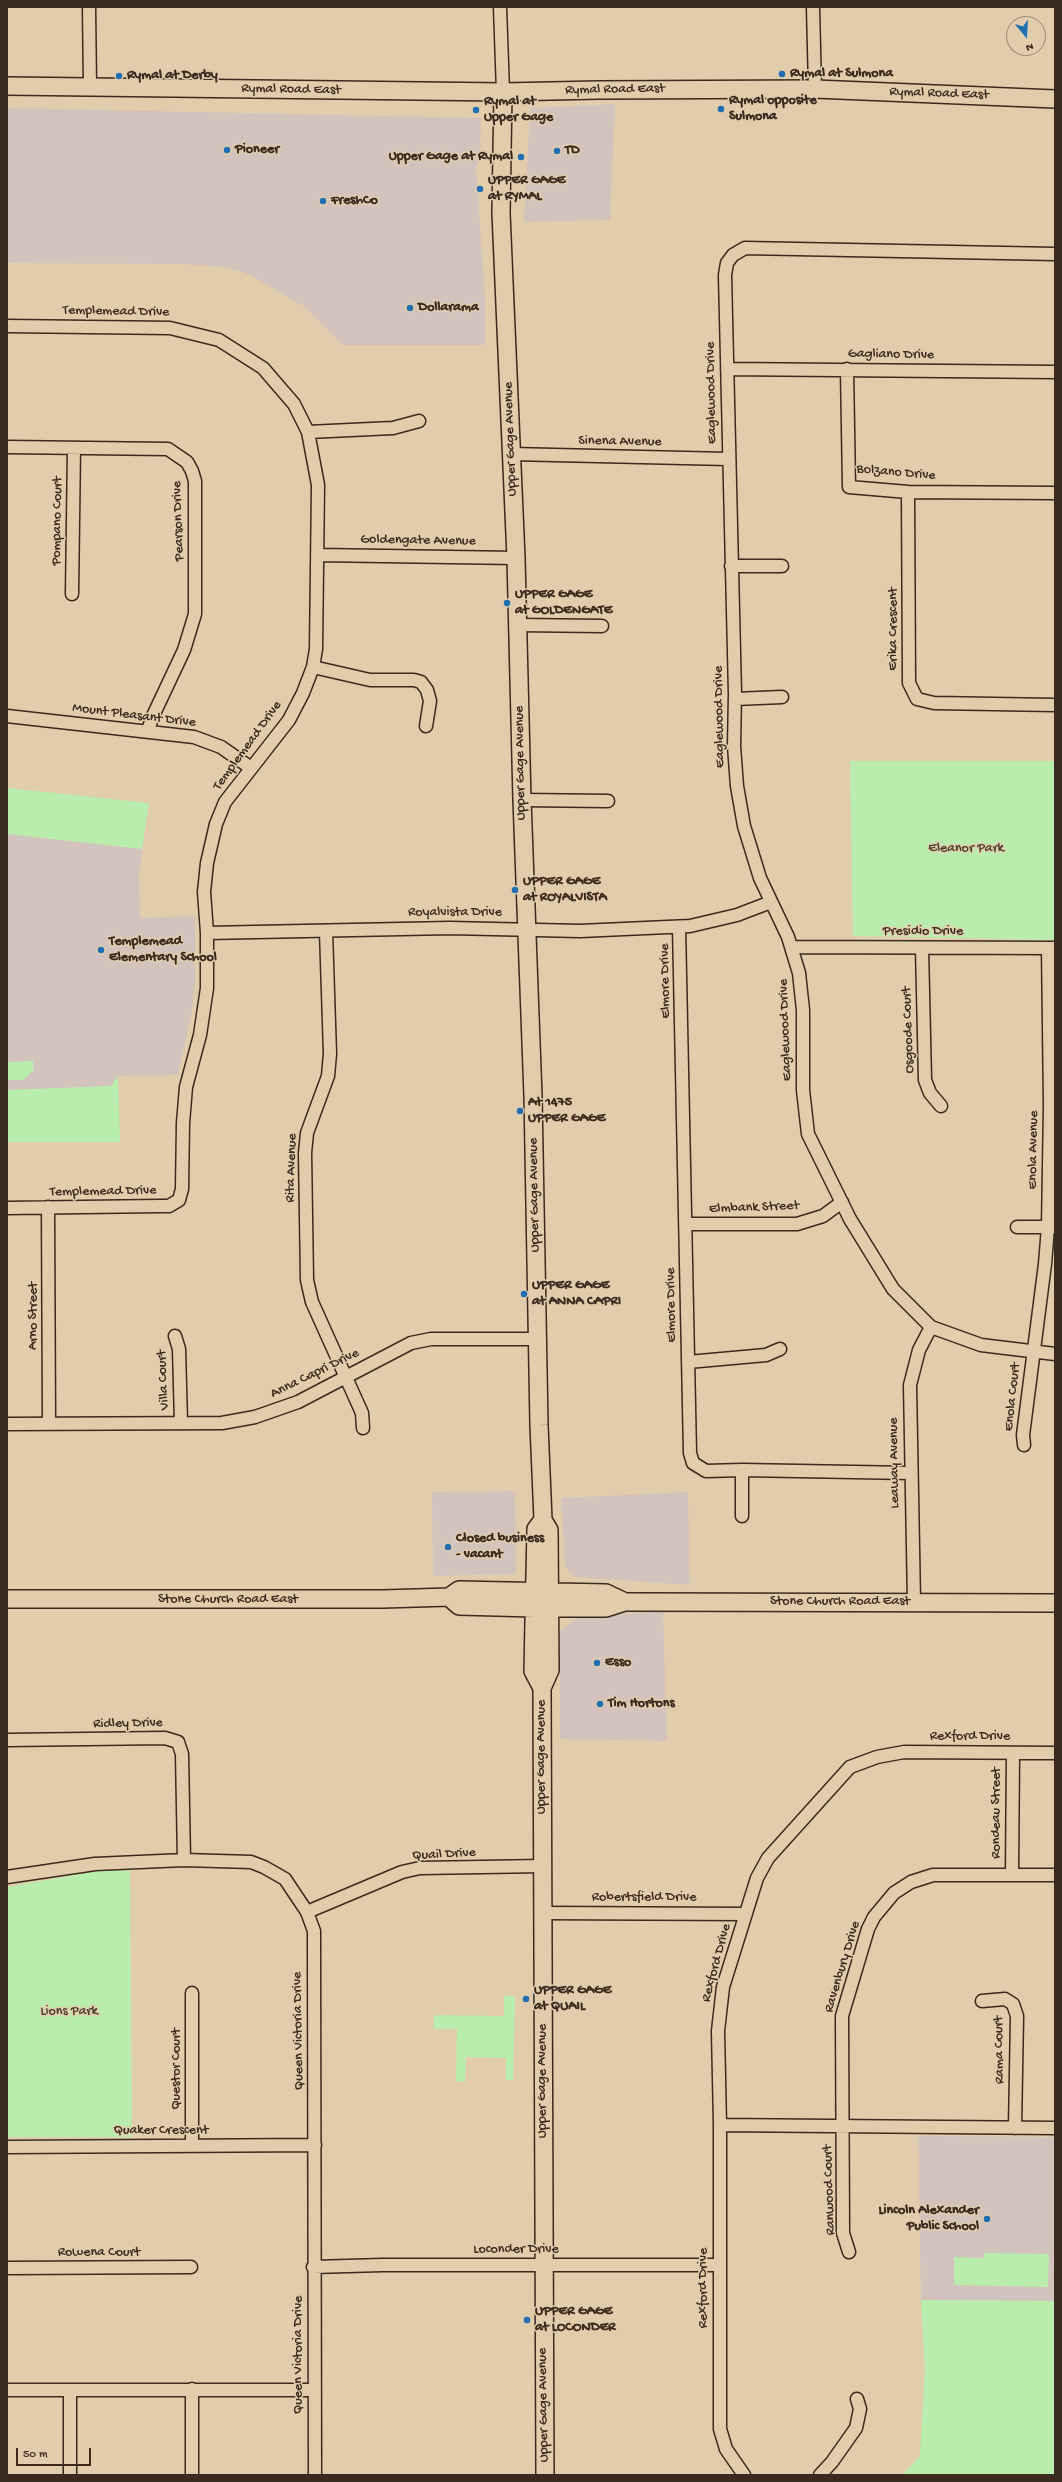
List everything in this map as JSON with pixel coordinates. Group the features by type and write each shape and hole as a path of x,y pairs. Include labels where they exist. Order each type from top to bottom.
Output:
{"main road":[{"name":"Rymal Road East","path":"7,86 503,92 815,89 1055,99"},
{"name":"Upper Gage Avenue","path":"503,92 501,214 516,558 526,928 533,1096 537,1339 543,1520 536,1529 550,1670 542,1688 545,2475"},
{"name":"Stone Church Road East","path":"7,1599 449,1597 459,1590 606,1608 625,1602 1055,1603"}],"street":[{"path":"89,7 90,87"},
{"name":"Upper Gage Avenue","path":"500,7 503,92"},
{"path":"813,7 815,89"},
{"name":"Eaglewood Drive","path":"1055,254 745,248 733,255 727,263 725,275 728,460 735,699 734,746 737,786 744,826 760,878 791,947 799,973 803,1010 805,1118 808,1134 842,1202 892,1289 931,1327 981,1345 1055,1354"},
{"name":"Templemead Drive","path":"7,326 170,328 219,340 263,368 294,404 308,432 318,485 316,649 313,668 303,693 289,720 250,768 225,802 216,824 207,863 204,892 207,933 207,988 200,1035 186,1087 183,1123 182,1189 179,1200 169,1206 7,1208"},
{"name":"Gagliano Drive","path":"727,369 1055,372"},
{"name":"Bolzano Drive","path":"847,369 849,487 908,492 1055,493"},
{"path":"308,432 393,428 419,421"},
{"name":"Pearson Drive","path":"7,447 168,449 187,462 195,482 195,614 184,650 152,718 148,731"},
{"name":"Pompano Court","path":"72,594 74,448"},
{"name":"Sinena Avenue","path":"511,454 728,460"},
{"name":"Erika Crescent","path":"908,492 909,683 917,699 934,703 1055,705"},
{"name":"Goldengate Avenue","path":"318,555 516,558"},
{"path":"731,566 782,566"},
{"path":"518,625 602,626"},
{"path":"313,668 370,680 420,682 427,690 430,701 426,726"},
{"path":"735,699 782,697"},
{"name":"Mount Pleasant Drive","path":"7,716 148,731 205,740 226,750 250,768"},
{"path":"522,800 608,801"},
{"name":"Royalvista Drive","path":"207,933 526,928 580,931 679,927 726,919 771,902"},
{"name":"Elmore Drive","path":"679,927 690,1453 693,1463 706,1471 742,1470 910,1473"},
{"name":"Rita Avenue","path":"326,930 330,1054 328,1076 311,1118 307,1133 305,1153 307,1280 312,1302 362,1414 363,1428"},
{"name":"Presidio Drive","path":"791,947 1052,948"},
{"name":"Osgoode Court","path":"922,948 926,1080 930,1093 941,1106"},
{"name":"Enola Avenue","path":"1033,1352 1051,1227 1052,948"},
{"name":"Elmbank Street","path":"685,1224 797,1224 823,1216 842,1202"},
{"name":"Arno Street","path":"48,1208 49,1424"},
{"path":"1017,1227 1051,1227"},
{"name":"Leaway Avenue","path":"914,1602 910,1473 910,1384 919,1350 931,1327"},
{"name":"Villa Court","path":"175,1336 179,1349 181,1423"},
{"name":"Anna Capri Drive","path":"7,1424 222,1423 255,1417 298,1402 347,1378 394,1351 422,1340 537,1339"},
{"path":"688,1362 766,1355 780,1349"},
{"name":"Enola Court","path":"1024,1445 1023,1434 1033,1352"},
{"path":"742,1470 742,1516"},
{"name":"Ridley Drive","path":"7,1740 165,1738 178,1742 182,1754 184,1860"},
{"name":"Rexford Drive","path":"744,2475 726,2449 720,2429 719,2014 723,1987 757,1878 768,1858 850,1767 877,1757 904,1752 1055,1753"},
{"name":"Rondeau Street","path":"1012,1874 1013,1753"},
{"name":"Queen Victoria Drive","path":"7,1877 95,1864 184,1860 240,1861 264,1866 285,1879 307,1912 314,1932 315,2145 313,2267 315,2475"},
{"name":"Quail Drive","path":"307,1912 402,1872 420,1868 543,1866"},
{"name":"Ravenbury Drive","path":"843,2126 842,2016 868,1930 874,1917 894,1893 911,1882 933,1874 1055,1875"},
{"name":"Robertsfield Drive","path":"542,1913 746,1914"},
{"name":"Questor Court","path":"192,1993 192,2145"},
{"name":"Rama Court","path":"982,2001 1005,1999 1013,2004 1017,2016 1015,2128"},
{"path":"720,2125 1055,2128"},
{"name":"Ranwood Court","path":"843,2126 844,2232 850,2252"},
{"name":"Quaker Crescent","path":"7,2147 315,2145"},
{"name":"Loconder Drive","path":"313,2267 544,2265 719,2266"},
{"name":"Rowena Court","path":"7,2268 191,2267"},
{"path":"7,2390 314,2390"},
{"path":"70,2390 70,2475"},
{"path":"192,2390 192,2475"},
{"path":"820,2475 832,2462 856,2428 860,2414 857,2399"}],"shaded area":[{"path":"615,104 610,220 524,222 530,108"},
{"path":"7,108 481,118 480,158 476,167 485,297 485,345 343,345 305,307 250,275 227,267 181,264 7,263"},
{"name":"Templemead Elementary School","path":"7,788 149,803 139,875 140,918 195,916 195,983 192,1011 178,1075 118,1076 120,1142 7,1142"},
{"path":"515,1491 516,1574 433,1576 432,1492"},
{"path":"688,1492 690,1585 574,1577 565,1566 561,1498"},
{"path":"663,1611 667,1741 560,1739 560,1631 577,1618"},
{"name":"Lincoln Alexander Public School","path":"918,2136 1055,2137 1055,2301 921,2300"}],"green space":[{"name":"Eleanor Park","path":"850,761 1055,761 1055,940 853,936"},
{"path":"7,788 149,803 142,849 7,834"},
{"path":"33,1061 34,1070 23,1080 7,1080 7,1062"},
{"path":"118,1076 120,1142 7,1142 7,1090 111,1086"},
{"name":"Lions Park","path":"104,1870 130,1871 132,2137 7,2137 7,1887"},
{"path":"504,1996 515,1996 513,2080 506,2080 506,2058 466,2057 465,2082 456,2081 457,2029 434,2029 434,2015 504,2016"},
{"path":"984,2253 1049,2254 1048,2287 954,2285 954,2257 984,2258"},
{"path":"921,2300 1055,2301 1055,2475 903,2475 920,2456 925,2370"}],"place":[{"name":"Rymal at Sulmona","path":"782,74"},
{"name":"Rymal at Derby","path":"119,76"},
{"name":"Rymal opposite Sulmona","path":"721,109"},
{"name":"Rymal at Upper Gage","path":"476,110"},
{"name":"Pioneer","path":"227,150"},
{"name":"TD","path":"557,151"},
{"name":"Upper Gage at Rymal","path":"521,157"},
{"name":"UPPER GAGE at RYMAL","path":"480,189"},
{"name":"FreshCo","path":"323,201"},
{"name":"Dollarama","path":"410,308"},
{"name":"UPPER GAGE at GOLDENGATE","path":"507,603"},
{"name":"UPPER GAGE at ROYALVISTA","path":"515,890"},
{"name":"Templemead Elementary School","path":"101,950"},
{"name":"At 1475 UPPER GAGE","path":"520,1111"},
{"name":"UPPER GAGE at ANNA CAPRI","path":"524,1294"},
{"name":"Closed business - vacant","path":"448,1547"},
{"name":"Esso","path":"597,1663"},
{"name":"Tim Hortons","path":"600,1704"},
{"name":"UPPER GAGE at QUAIL","path":"526,1999"},
{"name":"Lincoln Alexander Public School","path":"987,2219"},
{"name":"UPPER GAGE at LOCONDER","path":"527,2320"}]}
